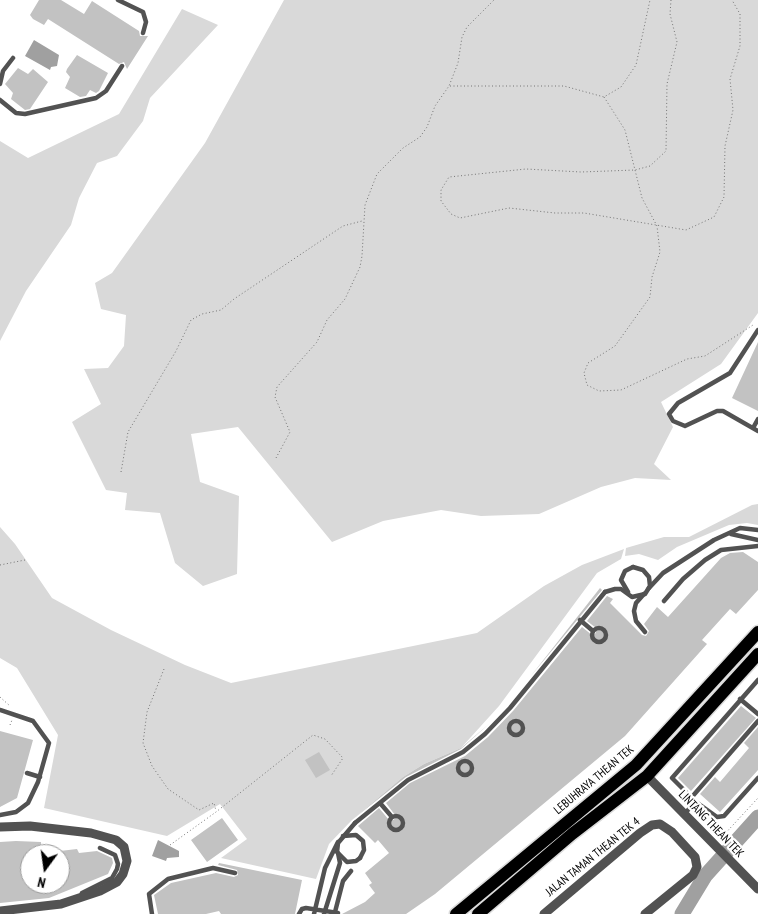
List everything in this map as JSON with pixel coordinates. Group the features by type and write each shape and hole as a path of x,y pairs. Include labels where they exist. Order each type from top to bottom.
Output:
{"main road":[{"name":"LEBUHRAYA THEAN TEK","path":"456,914 636,764 758,632"},
{"path":"478,914 572,834 647,776 758,654"}],"street":[{"name":"LINTANG THEAN TEK","path":"647,776 758,889"},
{"name":"JALAN TAMAN THEAN TEK 4","path":"544,914 640,833 652,825 660,824 672,832 695,857 697,867 693,875 645,914"},
{"path":"0,827 16,825 72,829 116,840 121,844 126,856 126,866 117,882 100,891 61,904 0,910"}],"lane":[{"path":"118,0 143,12 146,22 143,33"},
{"path":"0,84 4,71 13,58"},
{"path":"0,100 16,113 25,114 96,98 106,91 122,66"},
{"path":"758,330 730,373 678,402 669,414 673,421 685,426 717,411 723,411 758,431"},
{"path":"753,428 758,419"},
{"path":"645,632 636,621 634,607 664,573 714,540 731,534 740,528 758,530"},
{"path":"731,534 758,540"},
{"path":"664,601 683,579 721,550 758,546"},
{"path":"314,912 328,860 336,844 343,836 356,835 364,846 360,858 356,861 347,862 337,852 338,843 355,823 408,780 457,755 485,734 505,713 605,592 621,589 632,597 646,594 650,586 649,577 643,570 633,567 625,571 622,585 632,594 646,592"},
{"path":"580,620 593,631"},
{"path":"758,680 673,776 673,781 714,816 724,816 758,778"},
{"path":"740,699 758,714"},
{"path":"0,710 33,721 46,735 49,743 33,795 22,809 0,815"},
{"path":"505,713 512,722"},
{"path":"691,798 758,721"},
{"path":"457,755 462,762"},
{"path":"27,773 40,777"},
{"path":"684,814 696,802"},
{"path":"380,803 392,818"},
{"path":"325,912 340,862 336,844"},
{"path":"61,904 112,878 115,874 118,864 115,855 100,848"},
{"path":"152,914 149,894 168,879 213,868 235,873"},
{"path":"299,914 304,908 314,912 337,912 344,881 351,871"}],"path":[{"path":"276,458 290,432 275,397 277,387 317,342 327,320 345,299 362,256 362,221 365,205 377,174 403,148 420,137 427,127 435,106 449,86 458,63 462,37 467,27 494,0"},
{"path":"449,86 564,86 604,97 621,88 636,64 650,0"},
{"path":"671,0 670,14 676,42 667,84 666,151 650,166 635,170 581,172 526,169 449,177 441,190 441,201 450,214 460,218 509,208 555,213 584,213 686,230 714,217 724,197 725,146 733,110 730,79 740,46 740,14 732,0"},
{"path":"604,97 624,130 642,198 657,226 660,252 652,277 650,297 615,346 588,363 584,373 587,385 599,392 621,390 687,359 705,356 758,322"},
{"path":"121,472 128,432 176,351 191,320 202,314 221,310 234,299 343,226 362,221"},
{"path":"0,565 25,560"},
{"path":"164,668 146,712 143,743 152,766 168,789 199,810 214,803 216,812"},
{"path":"0,697 11,706 10,713"},
{"path":"170,845 216,812 313,735 325,739 343,758 331,776"},
{"path":"716,846 758,798"}],"shaded area":[{"path":"284,0 758,0 758,313 721,364 661,402 673,427 654,464 671,480 635,478 601,487 539,514 481,516 441,510 383,521 332,542 238,427 191,434 200,482 239,496 237,574 203,586 175,563 160,513 125,510 127,493 106,490 72,422 101,404 84,369 108,368 124,346 126,315 101,309 95,283 112,273 205,143"},
{"path":"182,9 218,25 150,98 143,121 117,156 97,163 79,198 71,225 26,291 0,341 0,141 28,158 119,114"},
{"path":"34,40 59,55 57,66 51,67 50,70 25,56"},
{"path":"758,504 758,525 747,523 729,525 677,547 658,560 639,554 625,556 626,548 664,537 689,537 752,505"},
{"path":"0,527 15,544 52,598 111,630 185,665 231,683 477,633 544,586 582,565 624,549 621,559 597,573 499,706 461,748 424,764 403,777 352,820 329,844 316,879 221,858 247,839 220,804 167,836 44,808 58,735 17,668 0,658"},
{"path":"158,840 179,851 179,857 167,858 166,861 152,856"}],"building":[{"path":"39,0 61,0 84,14 92,1 139,31 140,36 148,36 127,69 124,62 119,64 48,19 44,25 33,19 30,15"},
{"path":"77,55 108,73 99,91 96,93 90,90 86,96 80,97 65,88 70,77 66,72 67,69"},
{"path":"18,68 28,74 33,69 48,82 30,109 25,110 11,99 13,93 5,84"},
{"path":"758,342 758,411 732,398"},
{"path":"743,552 758,562 758,590 736,614 730,609 702,640 707,644 625,736 435,894 406,914 342,914 365,902 375,893 369,885 372,883 365,873 389,853 378,840 375,843 358,826 379,808 389,820 394,820 395,815 386,803 410,783 465,756 488,737 513,711 582,627 592,635 596,633 596,628 587,621 607,596 613,599 610,603 642,635 646,636 649,631 644,624 657,607 668,617 721,558 730,553"},
{"path":"600,588 602,590 530,677"},
{"path":"741,706 756,718 691,791 678,778"},
{"path":"490,723 461,749 406,777 352,820 403,777 424,764 461,748"},
{"path":"758,727 758,770 720,812 700,794 715,777 720,782 749,748 744,743"},
{"path":"0,731 33,740 17,798 0,807"},
{"path":"319,752 330,770 316,778 305,760"},
{"path":"222,818 238,840 207,862 191,840"},
{"path":"0,842 41,842 41,844 20,844 20,894 59,894 49,898 0,903"},
{"path":"77,849 79,853 97,851 112,858 113,863 108,874 70,889 70,850"},
{"path":"219,863 302,880 295,914 221,914 219,911 206,914 158,914 154,895 171,883 216,873 234,877 238,875 237,870 218,865"}],"waterway":[{"path":"682,914 705,876 758,817"}]}
